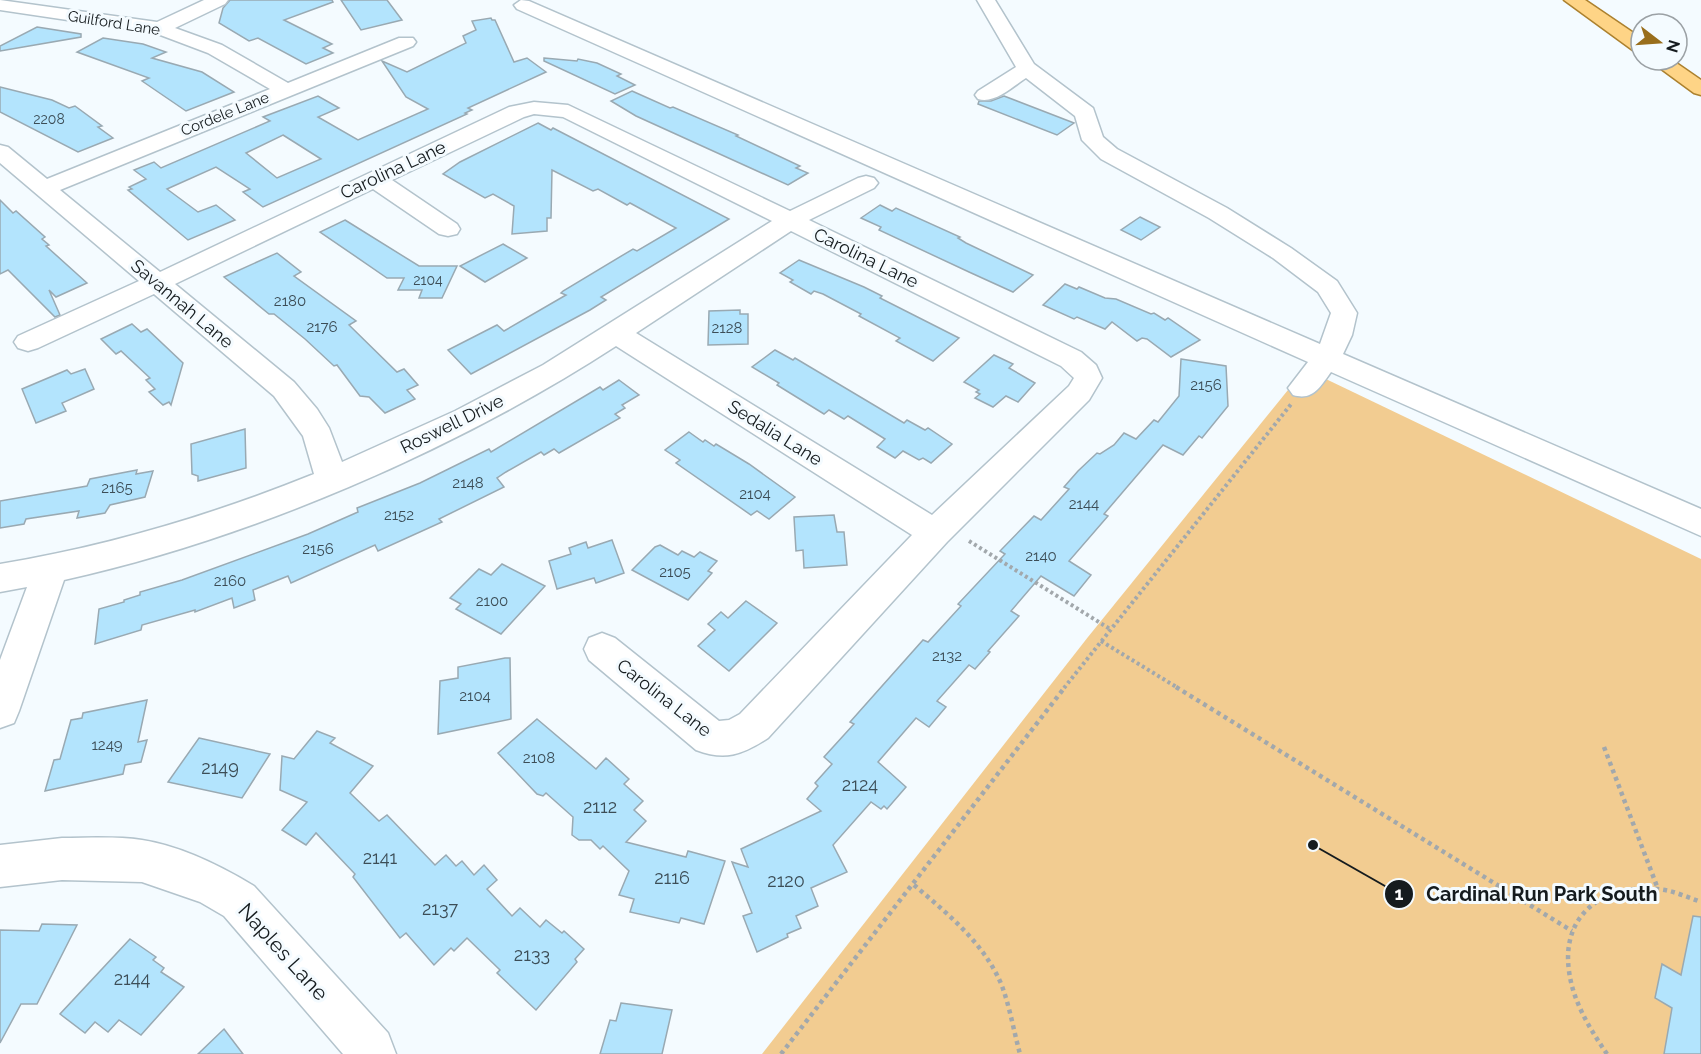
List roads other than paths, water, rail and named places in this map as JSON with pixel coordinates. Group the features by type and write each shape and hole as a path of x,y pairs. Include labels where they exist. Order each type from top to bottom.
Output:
{"main road":[{"path":"1573,0 1629,39"},
{"path":"1676,72 1701,89"}],"street":[{"path":"159,28 219,0"},
{"path":"986,0 1027,69 1085,113 1093,140 1109,154 1218,213 1282,253 1328,287 1344,314 1341,333 1326,359 1303,388"},
{"name":"Guilford Lane","path":"0,5 159,28 215,49 286,90"},
{"path":"524,5 1701,523"},
{"path":"8,27 36,11"},
{"name":"Cordele Lane","path":"45,188 406,42"},
{"path":"985,95 1027,69"},
{"name":"Carolina Lane","path":"28,342 517,111 546,108 568,111 1071,359 1086,372 1087,384 1079,393 935,533 754,726 739,736 723,740 710,737 602,649"},
{"name":"Savannah Lane","path":"0,152 284,389 306,416 318,436 332,479"},
{"path":"374,179 448,229"},
{"name":"Roswell Drive","path":"0,578 50,571 173,540 274,505 419,442 525,388 616,333 790,220 866,183"},
{"name":"Sedalia Lane","path":"616,333 935,533"},
{"path":"0,711 50,571"},
{"name":"Naples Lane","path":"0,866 62,859 142,861 185,874 216,887 239,901 372,1054"}],"place":[{"name":"Cardinal Run Park South","path":"1313,845"}]}
